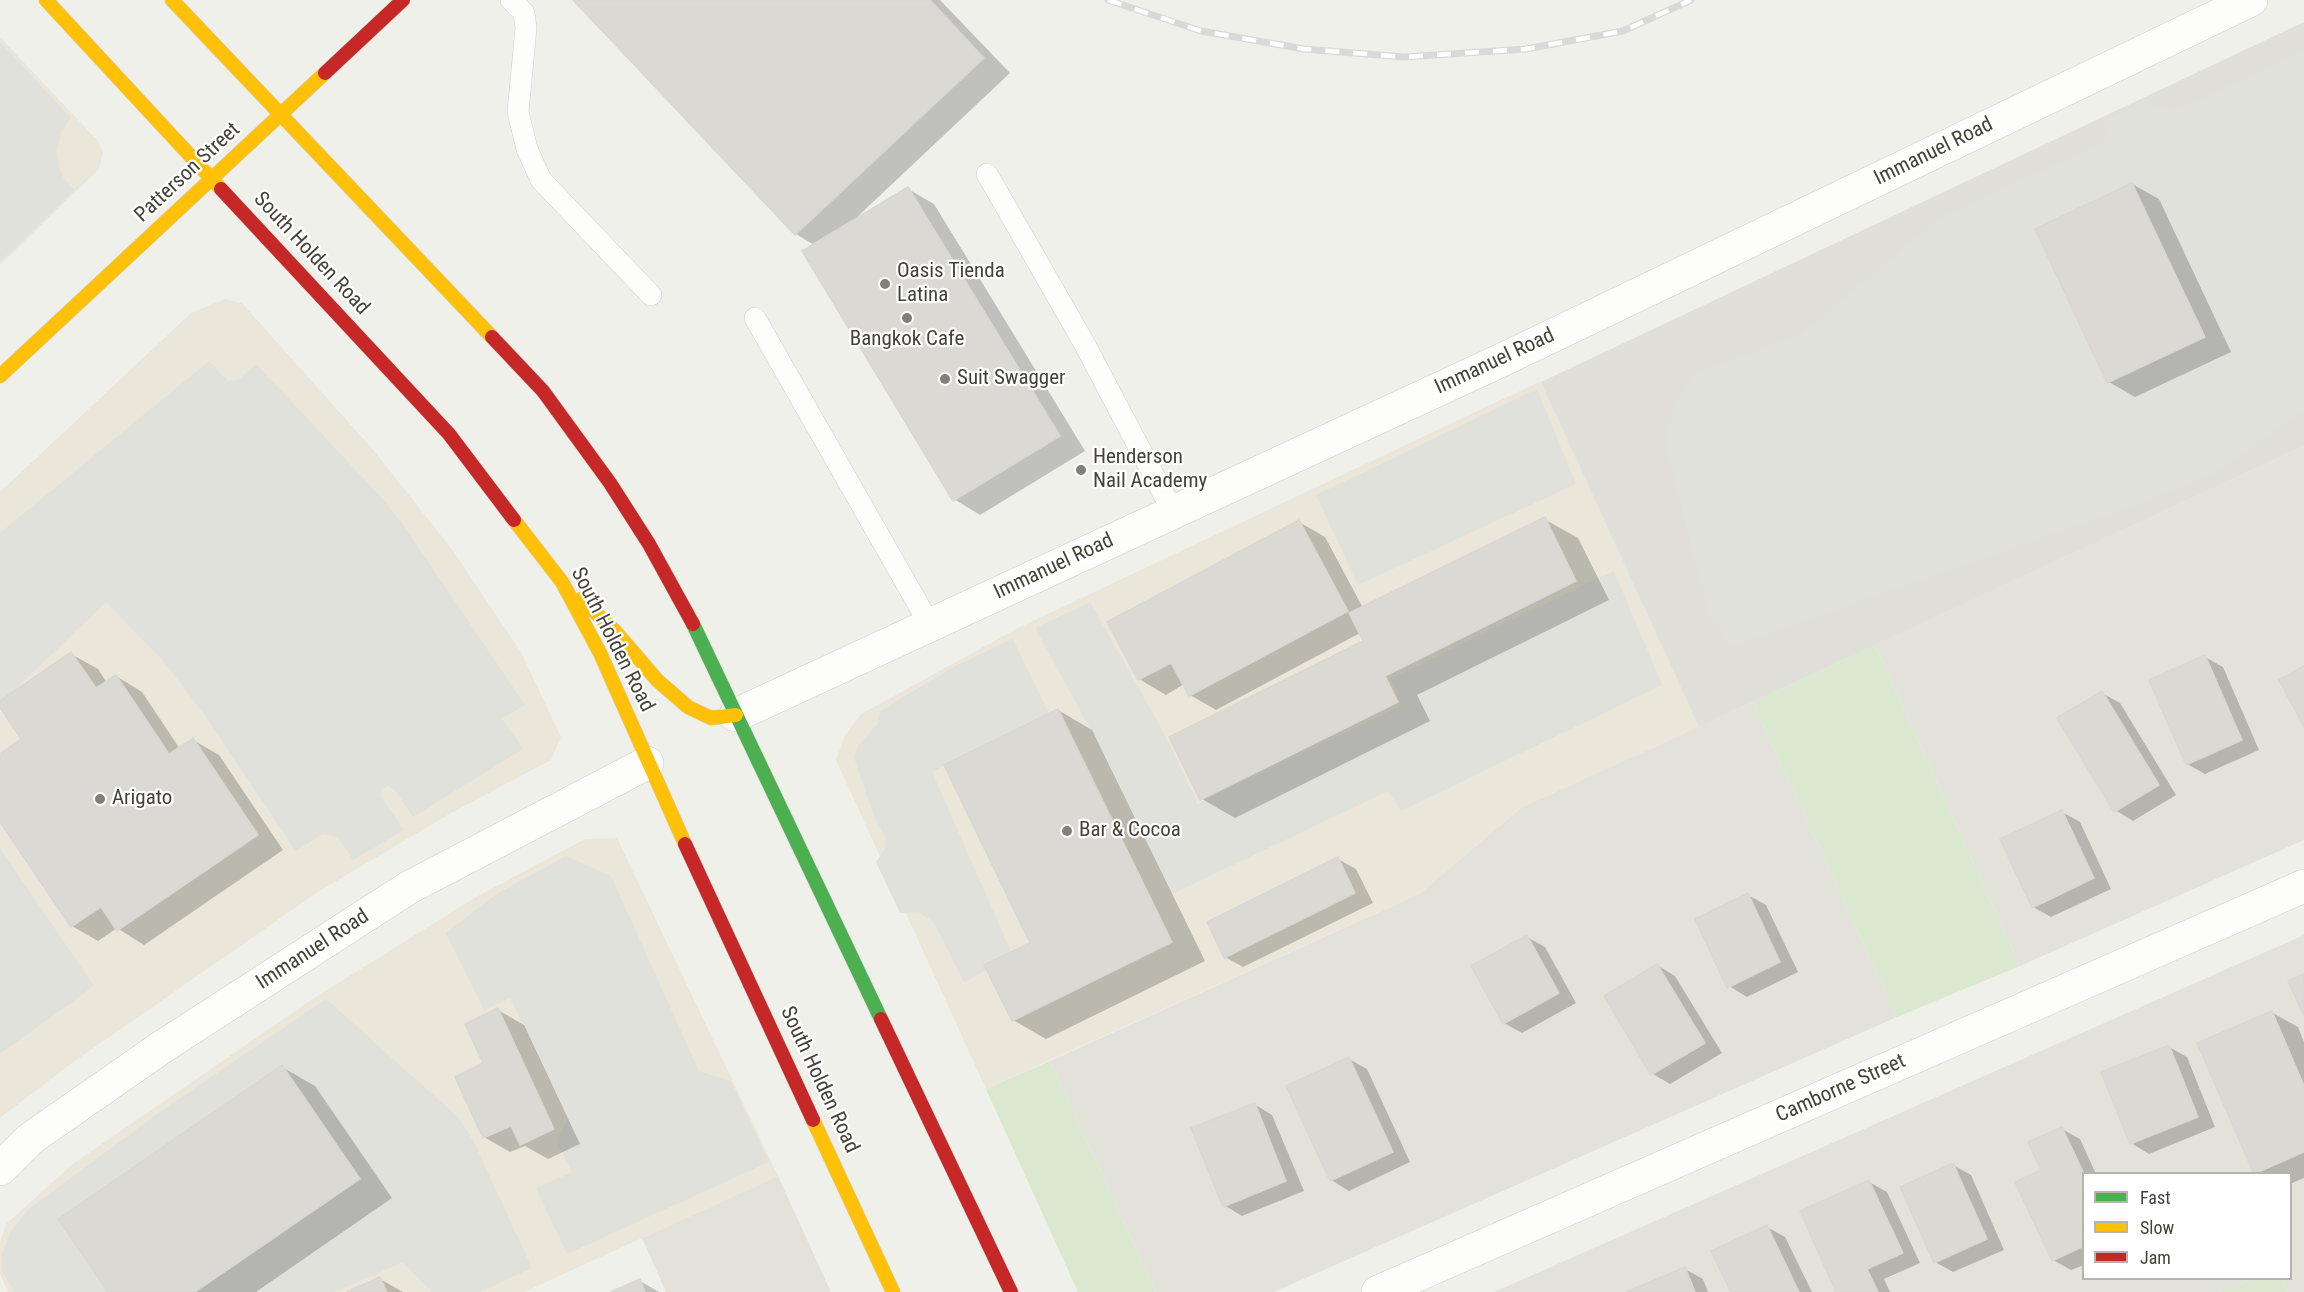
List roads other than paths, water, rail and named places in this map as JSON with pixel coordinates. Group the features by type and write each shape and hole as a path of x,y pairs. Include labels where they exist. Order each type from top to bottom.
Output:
{"main road":[{"name":"South Holden Road","path":"45,0 449,434 562,582 600,653 647,763 893,1292"},
{"path":"172,0 543,392 610,483 649,544 686,609 1011,1292"},
{"name":"Patterson Street","path":"0,376 403,0"},
{"path":"562,582 615,631 657,680 688,707 711,718 736,715"}],"street":[{"name":"Immanuel Road","path":"736,715 1515,354 2251,0"},
{"name":"Immanuel Road","path":"0,1169 30,1139 162,1047 408,888 647,763"},
{"name":"Camborne Street","path":"1378,1292 2304,886"}],"lane":[{"path":"511,0 524,13 526,28 518,112 527,149 541,180 651,295"},
{"path":"987,174 1084,343 1173,513"},
{"path":"755,318 930,625"}],"railway":[{"path":"1108,0 1201,31 1304,49 1404,57 1526,49 1623,31 1691,0"}],"place":[{"name":"Oasis Tienda Latina","path":"885,284"},
{"name":"Bangkok Cafe","path":"907,318"},
{"name":"Suit Swagger","path":"945,379"},
{"name":"Henderson Nail Academy","path":"1081,470"},
{"name":"Arigato","path":"100,799"},
{"name":"Bar & Cocoa","path":"1067,831"}]}
